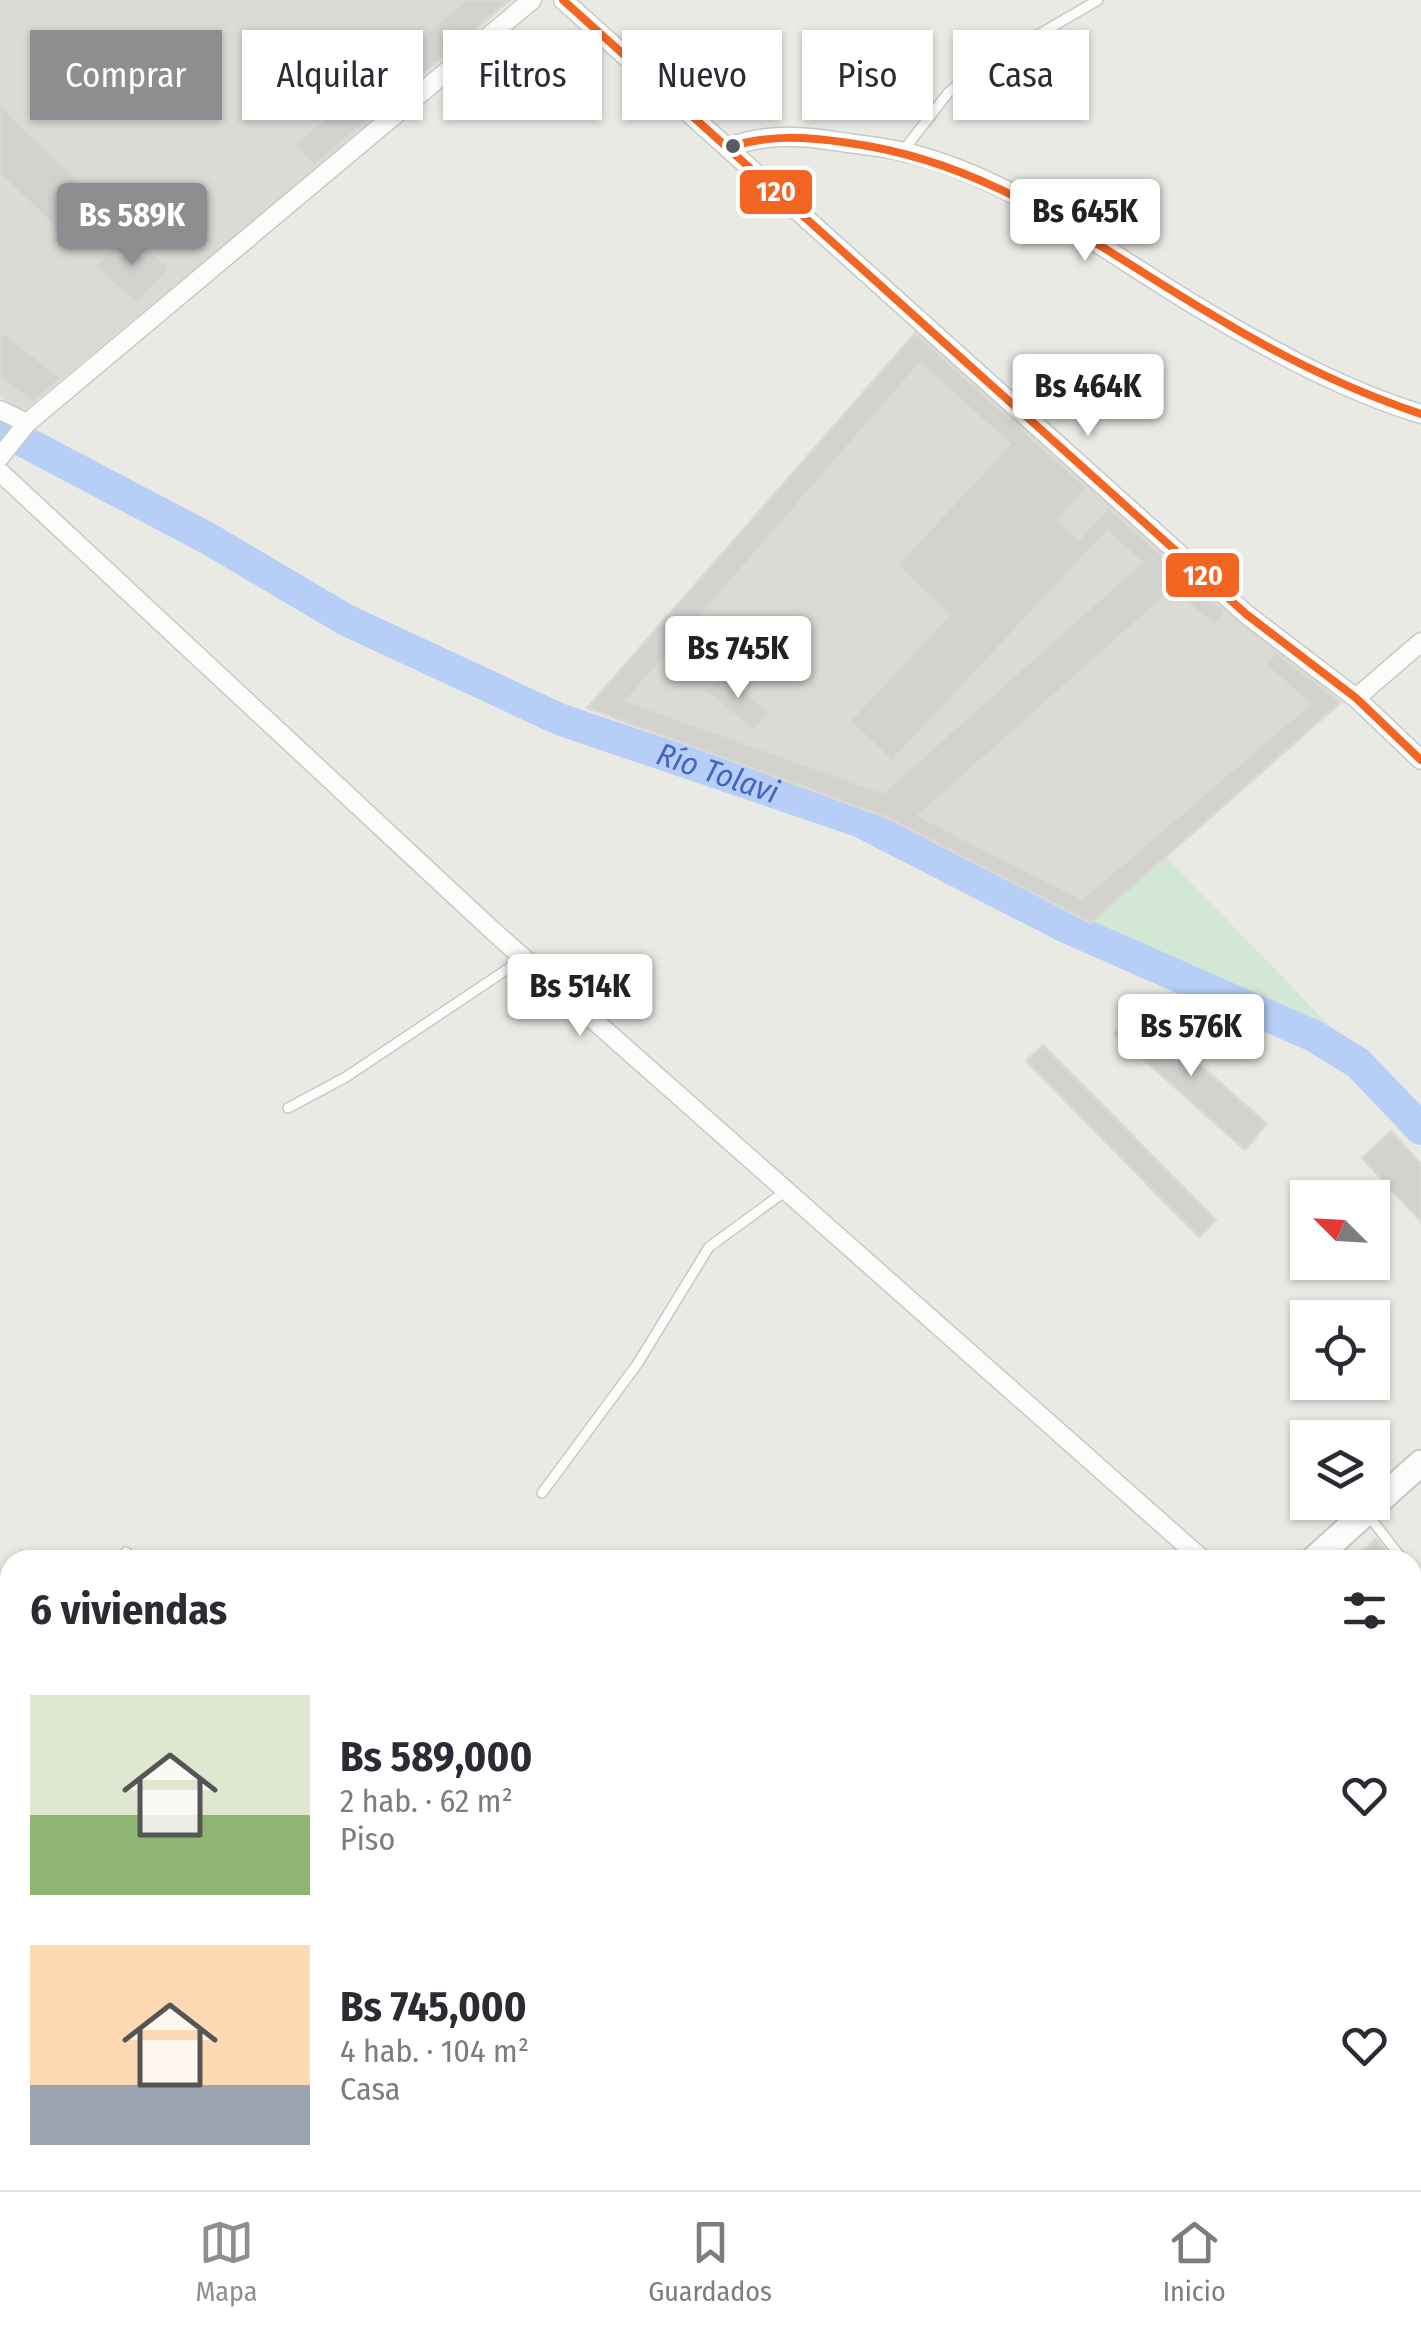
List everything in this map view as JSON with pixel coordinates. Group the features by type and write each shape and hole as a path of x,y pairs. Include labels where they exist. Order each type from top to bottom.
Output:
{"main road":[{"path":"1390,1491 1421,1463"},
{"path":"1324,1550 1358,1520"}],"street":[{"path":"3,453 23,427 532,0"},
{"path":"563,0 1246,614 1356,698 1421,760"},
{"path":"728,148 756,138 794,134 903,151 973,176 1065,223 1209,314 1343,383 1421,414"},
{"path":"0,410 23,427"},
{"path":"0,472 524,958 1191,1550"},
{"path":"1356,698 1421,642"}],"lane":[{"path":"903,151 948,93 969,75 1098,0"},
{"path":"288,1108 346,1077 524,958"},
{"path":"542,1493 638,1363 709,1247 786,1190"},
{"path":"1372,1520 1395,1550"}],"shaded area":[{"path":"0,0 510,0 475,30 443,30 443,58 423,75 423,30 242,30 242,120 371,120 26,409 14,407 0,396"},
{"path":"918,330 1341,702 1091,923 888,818 587,708"}],"green space":[{"path":"1166,857 1330,1026 1091,923"}],"building":[{"path":"466,0 510,0 475,30 443,30 443,57 423,74 423,36"},
{"path":"0,105 108,210 74,245 0,174"},
{"path":"323,120 368,120 314,166 294,144"},
{"path":"127,231 169,268 137,304 95,267"},
{"path":"0,331 61,378 33,402 0,377"},
{"path":"915,333 1087,488 1058,520 1079,540 1108,507 1225,612 1214,625 1173,589 918,816 1082,899 1310,704 1265,664 1275,652 1341,702 1091,923 888,818 587,708","holes":["920,363 1010,444 897,565 949,615 850,721 892,761 1107,531 1142,562 883,793 626,701"]},
{"path":"722,672 769,712 753,731 706,691"},
{"path":"1137,1009 1267,1124 1245,1150 1115,1034"},
{"path":"1043,1045 1216,1220 1199,1237 1026,1061"},
{"path":"1391,1131 1421,1164 1421,1222 1390,1188 1390,1180 1382,1180 1362,1158"},
{"path":"1376,1539 1385,1550 1364,1550"}],"waterway":[{"name":"Río Tolavi","path":"0,429 209,539 346,620 559,719 859,821 1066,927 1314,1036 1358,1063 1421,1129"}],"transit line":[{"name":"120","path":"563,0 1246,614 1356,698 1421,760"},
{"name":"120","path":"729,147 774,138 818,139 901,153 949,168 1038,209 1286,356 1421,414"}]}
